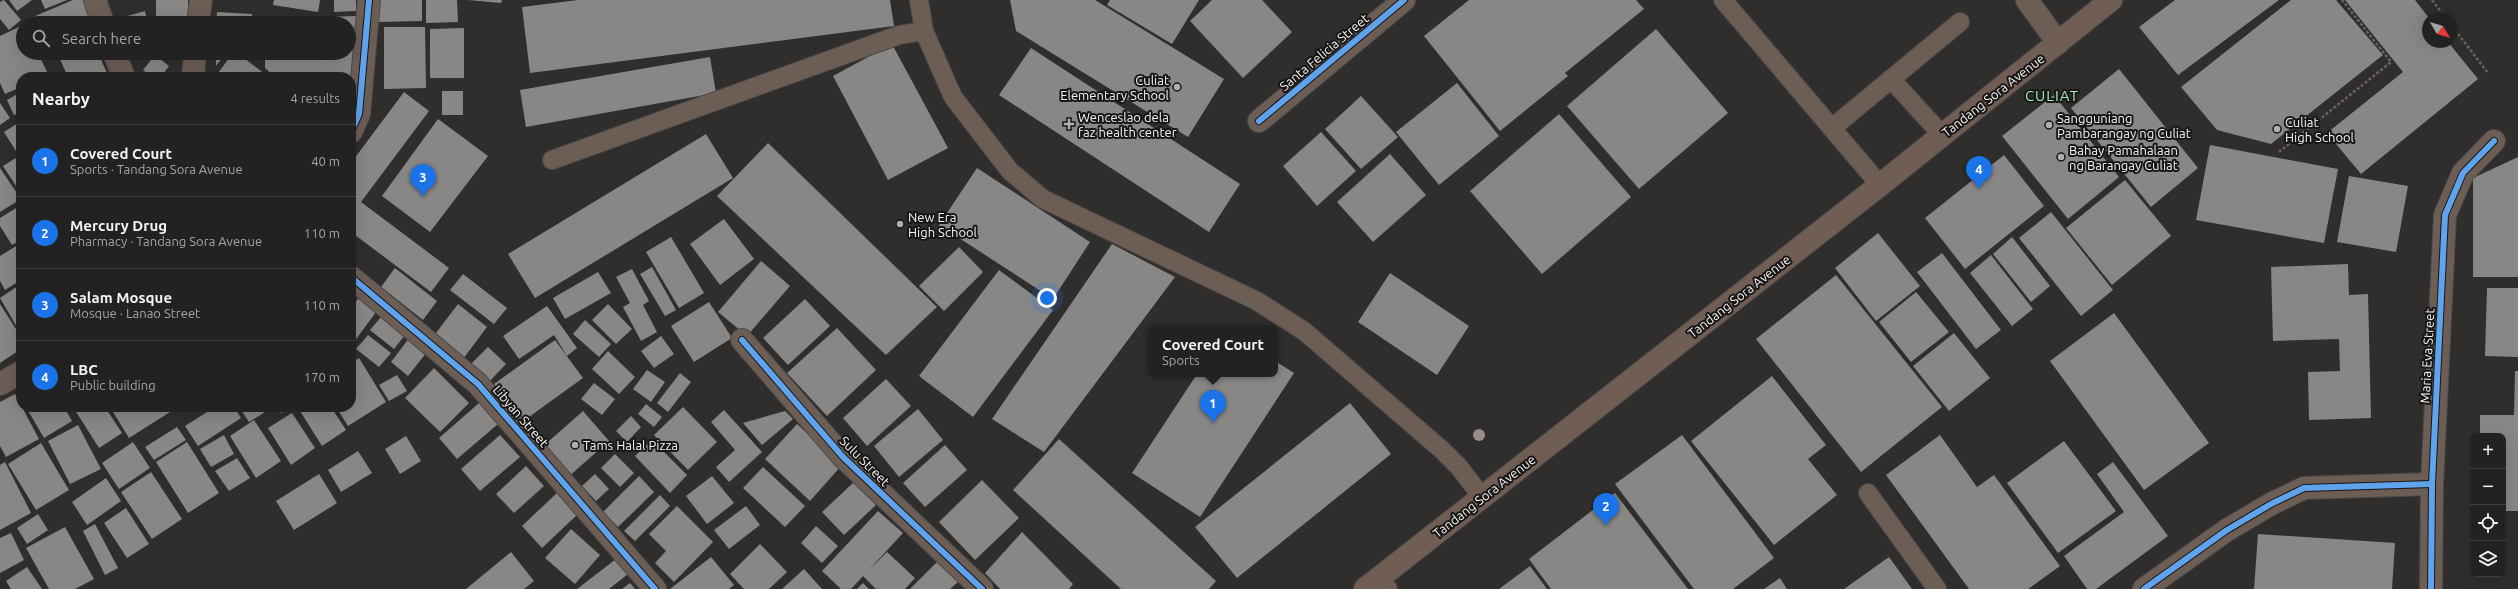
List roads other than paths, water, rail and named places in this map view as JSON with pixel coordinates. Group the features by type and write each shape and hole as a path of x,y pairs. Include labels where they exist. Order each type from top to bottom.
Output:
{"main road":[{"name":"Tandang Sora Avenue","path":"1377,585 1482,497 1880,185 2111,0"}],"street":[{"path":"95,0 101,16"},
{"path":"199,16 201,0"},
{"path":"356,121 359,114 369,0"},
{"name":"Santa Felicia Street","path":"1259,121 1404,0"},
{"path":"2027,0 2058,42"},
{"path":"117,60 122,72"},
{"path":"193,72 194,60"},
{"name":"Maria Eva Street","path":"2431,589 2432,484 2445,215 2463,173 2494,141"},
{"name":"Libyan Street","path":"356,282 478,384 655,589"},
{"name":"Sulu Street","path":"742,340 843,457 982,589"},
{"path":"0,384 16,375"},
{"path":"2144,589 2227,530 2271,504 2304,488 2432,484"}],"lane":[{"path":"919,0 924,31 953,97 1010,171 1043,199 1257,301 1304,331 1442,450 1459,467 1482,497"},
{"path":"1722,0 1880,185"},
{"path":"1832,128 1960,22"},
{"path":"552,160 900,35 924,31"},
{"path":"1891,79 1942,135"},
{"path":"1868,493 1937,589"}],"place":[{"name":"Culiat Elementary School","path":"1177,87"},
{"name":"Wenceslao dela faz health center","path":"1069,124"},
{"name":"Sangguniang Pambarangay ng Culiat","path":"2049,125"},
{"name":"Culiat High School","path":"2277,129"},
{"name":"Bahay Pamahalaan ng Barangay Culiat","path":"2061,157"},
{"name":"LBC","path":"1979,189"},
{"name":"Salam Mosque","path":"423,197"},
{"name":"New Era High School","path":"900,224"},
{"name":"Covered Court","path":"1213,423"},
{"name":"Tams Halal Pizza","path":"575,445"},
{"name":"Mercury Drug","path":"1606,526"}],"district":[{"name":"CULIAT","path":"2052,96"}]}
